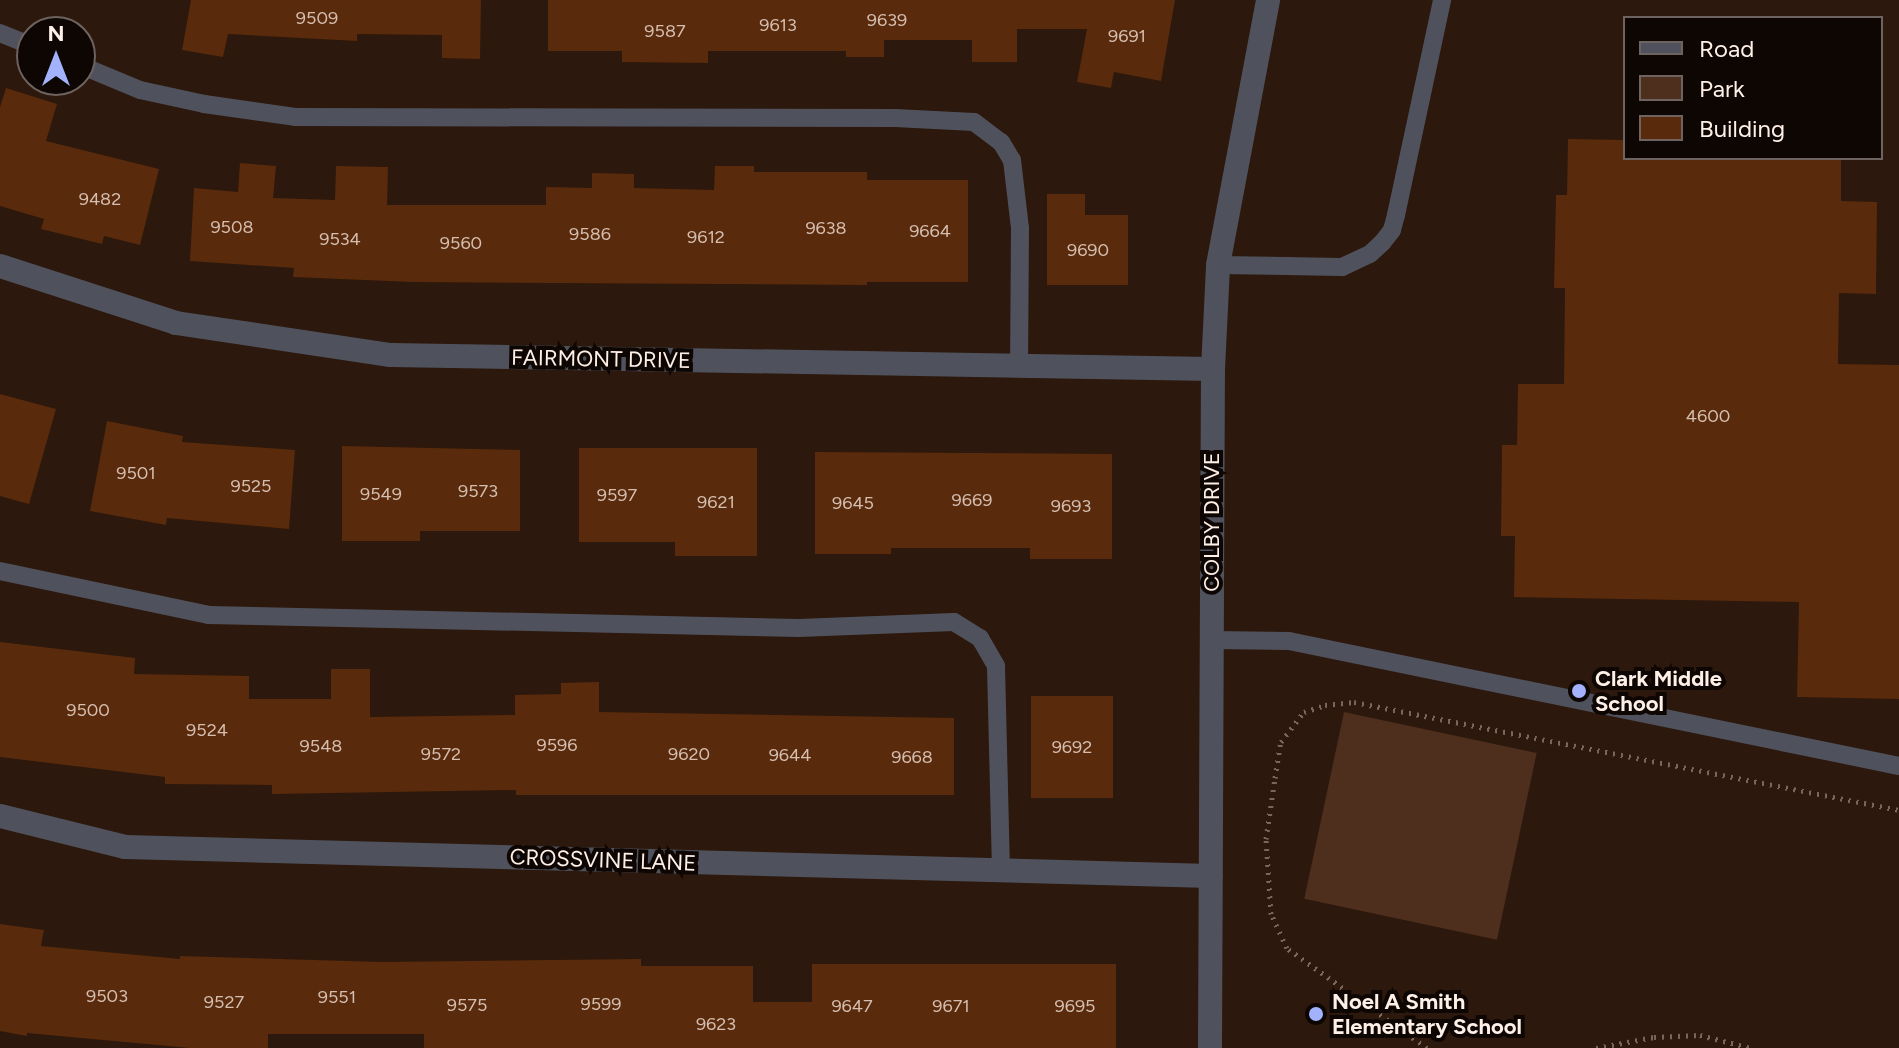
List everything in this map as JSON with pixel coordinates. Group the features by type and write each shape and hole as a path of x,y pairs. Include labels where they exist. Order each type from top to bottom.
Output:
{"street":[{"name":"COLBY DRIVE","path":"1210,1048 1213,369 1218,265 1268,0"},
{"name":"FAIRMONT DRIVE","path":"0,266 176,323 391,355 1213,369"},
{"name":"CROSSVINE LANE","path":"0,816 125,847 1211,876"}],"lane":[{"path":"1218,265 1342,267 1370,254 1382,243 1392,230 1396,215 1442,0"},
{"path":"96,72 140,90 204,104 295,117 895,118 974,122 1001,142 1012,160 1020,228 1019,366"},
{"path":"0,571 208,615 799,628 954,622 980,638 996,666 1001,871"},
{"path":"1212,640 1289,641 1899,766"}],"path":[{"path":"1427,1048 1287,948 1271,914 1266,839 1275,778 1281,742 1304,712 1354,702 1899,810"},
{"path":"1596,1048 1654,1037 1700,1035 1751,1048"}],"green space":[{"path":"1344,712 1537,753 1497,940 1304,899"}],"building":[{"path":"191,0 481,0 480,59 442,58 442,35 357,34 357,41 228,34 223,57 182,50"},
{"path":"548,0 1175,0 1161,81 1114,72 1111,88 1077,82 1087,29 1017,29 1017,62 972,62 972,40 884,40 884,57 846,57 846,51 708,51 708,63 622,62 622,51 548,51"},
{"path":"6,88 16,91 16,96 32,96 57,104 46,141 159,169 140,245 104,236 102,244 41,229 44,219 0,206 0,107"},
{"path":"1568,139 1623,140 1623,160 1841,160 1841,201 1877,202 1876,294 1839,293 1838,364 1899,365 1899,699 1797,697 1799,602 1514,597 1515,536 1501,536 1502,445 1517,445 1518,384 1564,384 1565,288 1554,288 1556,195 1567,195"},
{"path":"240,163 276,166 273,198 335,200 336,166 388,167 387,205 546,205 546,187 592,188 592,173 634,174 634,188 714,190 715,166 754,166 754,172 867,172 867,180 968,180 968,282 867,282 867,285 412,282 293,277 294,268 190,261 194,188 238,192"},
{"path":"1047,194 1085,194 1085,215 1128,215 1128,285 1047,285"},
{"path":"0,394 56,409 29,504 0,496"},
{"path":"107,421 183,436 182,442 295,450 289,529 167,518 166,525 90,511"},
{"path":"342,446 520,450 520,531 420,531 420,541 342,541"},
{"path":"579,448 757,448 757,556 675,556 675,542 579,542"},
{"path":"815,452 1112,454 1112,559 1030,559 1030,548 891,548 891,554 815,554"},
{"path":"0,642 135,658 134,674 249,676 249,699 331,699 331,669 370,669 370,717 515,715 515,695 561,694 561,683 599,682 599,712 954,718 954,795 516,795 516,790 272,794 272,785 165,784 165,777 0,757"},
{"path":"1031,696 1113,696 1113,798 1031,798"},
{"path":"0,924 44,930 41,946 180,959 180,956 382,962 641,959 641,966 753,966 753,1002 812,1002 812,964 1116,964 1116,1048 424,1048 424,1034 268,1034 268,1048 190,1048 27,1033 27,1036 0,1031"}],"place":[{"name":"Clark Middle School","path":"1579,691"},
{"name":"Noel A Smith Elementary School","path":"1316,1014"}]}
